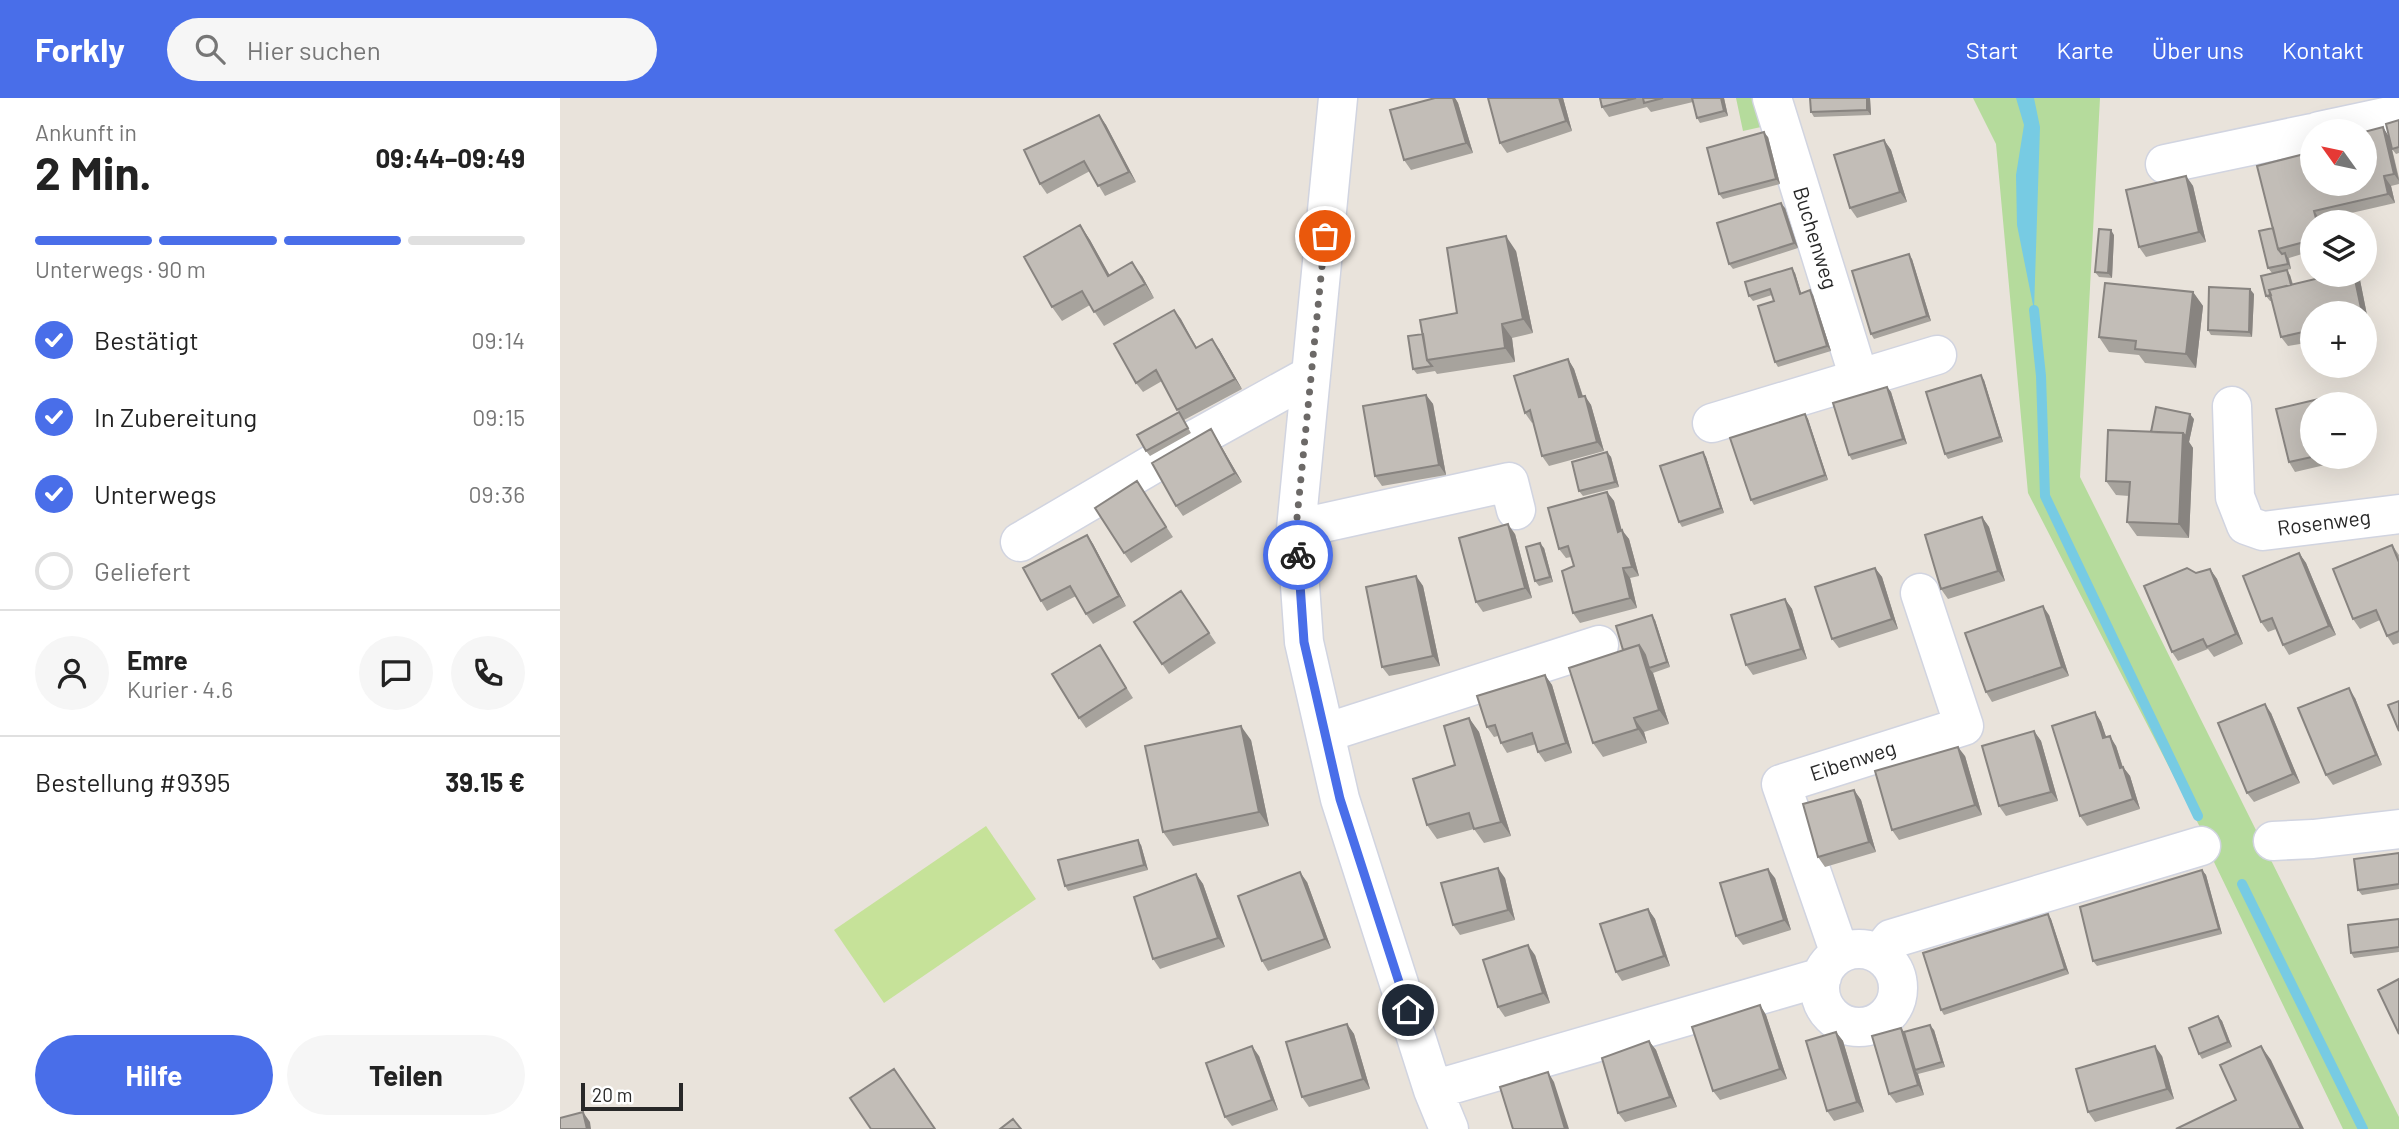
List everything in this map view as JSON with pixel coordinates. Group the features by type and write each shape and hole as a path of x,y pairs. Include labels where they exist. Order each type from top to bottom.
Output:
{"street":[{"path":"1338,98 1296,528 1304,642 1340,799 1433,1090 1449,1129"},
{"name":"Buchenweg","path":"1772,98 1860,378"},
{"path":"2375,119 2399,114"},
{"path":"2165,164 2300,136"},
{"path":"1712,424 1937,355"},
{"path":"1020,542 1221,424 1311,375"},
{"name":"Rosenweg","path":"2232,406 2235,497 2246,525 2263,531 2399,514"},
{"path":"1296,528 1509,482 1516,510"},
{"name":"Eibenweg","path":"1879,954 1890,964 1897,976 1898,991 1894,1005 1886,1016 1873,1024 1859,1027 1832,1017 1824,1005 1820,991 1831,965 1780,784 1965,726 1920,593"},
{"path":"1325,733 1599,645"},
{"path":"2273,841 2316,851 2399,829"},
{"path":"1433,1090 1831,965 1852,949 1866,949 1879,954 1891,939 2201,846"}],"green space":[{"path":"1736,98 1772,98 1779,123 1743,131"},
{"path":"1973,98 2100,98 2080,477 2399,1117 2399,1129 2343,1129 2214,862 2203,833 2028,493 1996,144"},
{"path":"986,826 1036,899 884,1003 834,930"}],"water":[{"path":"2016,98 2034,98 2040,127 2034,310 2017,225 2016,175 2024,125"}],"building":[{"path":"1435,98 1453,98 1466,143 1404,160 1390,110"},
{"path":"1488,98 1559,98 1566,121 1500,143"},
{"path":"1600,98 1636,98 1602,107"},
{"path":"1643,98 1663,98 1644,103"},
{"path":"1692,98 1721,98 1724,111 1697,118"},
{"path":"1810,98 1867,98 1867,110 1811,112"},
{"path":"1099,115 1129,172 1098,186 1084,161 1040,184 1024,150"},
{"path":"2399,120 2399,147 2392,149 2386,124"},
{"path":"2383,127 2394,174 2384,176 2388,194 2318,210 2300,210 2300,243 2278,249 2257,166 2300,155 2300,196 2377,196 2377,129"},
{"path":"1764,132 1776,179 1719,194 1707,148"},
{"path":"1884,140 1900,192 1850,208 1834,155"},
{"path":"2186,176 2199,232 2139,247 2126,190"},
{"path":"1781,203 1794,243 1729,264 1717,223"},
{"path":"1080,225 1108,276 1132,262 1145,284 1094,312 1082,291 1052,307 1024,257"},
{"path":"2273,228 2278,249 2282,254 2285,253 2288,264 2268,268 2259,231"},
{"path":"2099,229 2111,230 2108,273 2095,272"},
{"path":"1506,236 1523,319 1502,324 1505,348 1427,360 1420,320 1457,313 1447,248"},
{"path":"1909,254 1927,316 1871,334 1852,271"},
{"path":"1792,268 1800,294 1810,290 1827,346 1775,362 1758,306 1774,301 1770,289 1749,296 1745,282"},
{"path":"2287,270 2291,285 2269,290 2271,295 2266,296 2261,276"},
{"path":"2105,283 2193,292 2186,354 2135,349 2136,341 2099,337"},
{"path":"2300,283 2300,287 2357,287 2359,301 2300,301 2300,333 2281,337 2269,290"},
{"path":"2209,287 2250,289 2249,332 2208,330"},
{"path":"1174,310 1196,348 1212,339 1235,379 1177,410 1156,370 1136,383 1114,344"},
{"path":"1423,334 1427,360 1432,366 1413,369 1408,336"},
{"path":"1568,359 1579,397 1585,396 1597,442 1542,456 1530,410 1525,413 1514,376"},
{"path":"1981,375 2000,437 1945,454 1926,392"},
{"path":"1887,387 1903,439 1849,455 1833,403"},
{"path":"1426,395 1439,465 1375,476 1363,406"},
{"path":"2300,403 2300,460 2289,462 2276,409"},
{"path":"2156,407 2190,414 2186,437 2183,433 2151,432"},
{"path":"1179,412 1188,428 1146,451 1137,435"},
{"path":"1805,414 1825,475 1751,500 1730,438"},
{"path":"1211,429 1235,473 1176,506 1152,463"},
{"path":"2108,430 2183,433 2179,524 2127,522 2130,482 2106,481"},
{"path":"1607,452 1615,482 1579,491 1572,462"},
{"path":"1703,452 1721,508 1679,522 1660,466"},
{"path":"1137,481 1166,527 1124,553 1095,508"},
{"path":"1607,492 1618,532 1622,530 1632,567 1623,568 1630,598 1573,613 1562,571 1574,566 1568,546 1559,549 1548,508"},
{"path":"1982,517 1998,571 1941,589 1925,535"},
{"path":"1508,524 1525,588 1476,602 1459,538"},
{"path":"1087,535 1119,596 1086,614 1070,586 1041,601 1023,568"},
{"path":"1540,543 1550,577 1535,581 1526,547"},
{"path":"2392,545 2399,562 2399,631 2387,636 2376,610 2353,619 2333,569"},
{"path":"2299,553 2329,626 2283,645 2272,618 2261,622 2243,576"},
{"path":"1875,568 1892,619 1832,639 1815,587"},
{"path":"2187,568 2196,573 2210,569 2236,634 2207,647 2203,639 2172,652 2144,586"},
{"path":"1416,576 1433,656 1382,667 1366,587"},
{"path":"1181,591 1209,633 1162,664 1134,622"},
{"path":"1785,599 1801,649 1746,665 1731,615"},
{"path":"2043,606 2062,667 1986,692 1965,633"},
{"path":"1652,615 1667,662 1649,668 1639,645 1623,650 1616,626"},
{"path":"1100,645 1126,688 1079,718 1052,674"},
{"path":"1639,645 1659,710 1634,718 1638,729 1593,743 1569,668"},
{"path":"1545,675 1566,743 1538,752 1532,733 1501,743 1495,725 1487,727 1477,696"},
{"path":"2349,688 2376,755 2326,775 2298,708"},
{"path":"2399,701 2399,731 2388,705"},
{"path":"2265,704 2293,774 2247,793 2218,723"},
{"path":"2095,712 2103,738 2110,736 2133,799 2080,816 2052,726"},
{"path":"1469,718 1501,822 1474,829 1469,813 1427,825 1413,779 1455,765 1444,726"},
{"path":"1241,726 1259,812 1163,832 1145,746"},
{"path":"2034,731 2051,792 1999,806 1982,746"},
{"path":"1958,747 1975,805 1892,830 1875,771"},
{"path":"1854,790 1869,842 1818,857 1803,804"},
{"path":"1138,840 1144,865 1065,886 1058,860"},
{"path":"2399,853 2399,884 2358,890 2354,859"},
{"path":"1498,868 1508,910 1453,925 1441,883"},
{"path":"1768,869 1784,920 1736,936 1720,883"},
{"path":"2202,870 2219,929 2093,961 2080,907"},
{"path":"1300,872 1325,939 1262,961 1238,896"},
{"path":"1196,874 1218,938 1153,959 1134,897"},
{"path":"1648,909 1664,956 1616,972 1600,924"},
{"path":"2048,914 2065,969 1941,1010 1923,953"},
{"path":"2399,919 2399,947 2351,953 2348,925"},
{"path":"1528,945 1543,993 1498,1007 1483,960"},
{"path":"2399,979 2399,1034 2378,990"},
{"path":"1760,1005 1780,1069 1713,1091 1692,1027"},
{"path":"2218,1016 2228,1042 2199,1054 2189,1028"},
{"path":"1347,1024 1363,1079 1302,1097 1286,1042"},
{"path":"1930,1025 1942,1062 1915,1070 1904,1032"},
{"path":"1901,1028 1918,1085 1889,1094 1872,1036"},
{"path":"1836,1032 1857,1102 1827,1111 1806,1041"},
{"path":"1649,1041 1670,1097 1618,1113 1602,1058"},
{"path":"1252,1046 1272,1100 1225,1117 1206,1063"},
{"path":"2155,1046 2167,1089 2088,1112 2076,1069"},
{"path":"2261,1046 2301,1129 2176,1129 2236,1100 2220,1065"},
{"path":"894,1069 935,1129 871,1129 850,1098"},
{"path":"1548,1072 1565,1129 1513,1129 1500,1087"},
{"path":"583,1112 587,1129 560,1129 560,1118"},
{"path":"1013,1119 1021,1129 1000,1129"}],"waterway":[{"path":"2034,310 2041,376 2045,496 2198,816"},
{"path":"2242,884 2363,1129"}],"way so far":[{"path":"1298,555 1296,528 1325,236"}],"route":[{"path":"1298,555 1304,642 1340,799 1408,1010"}]}
